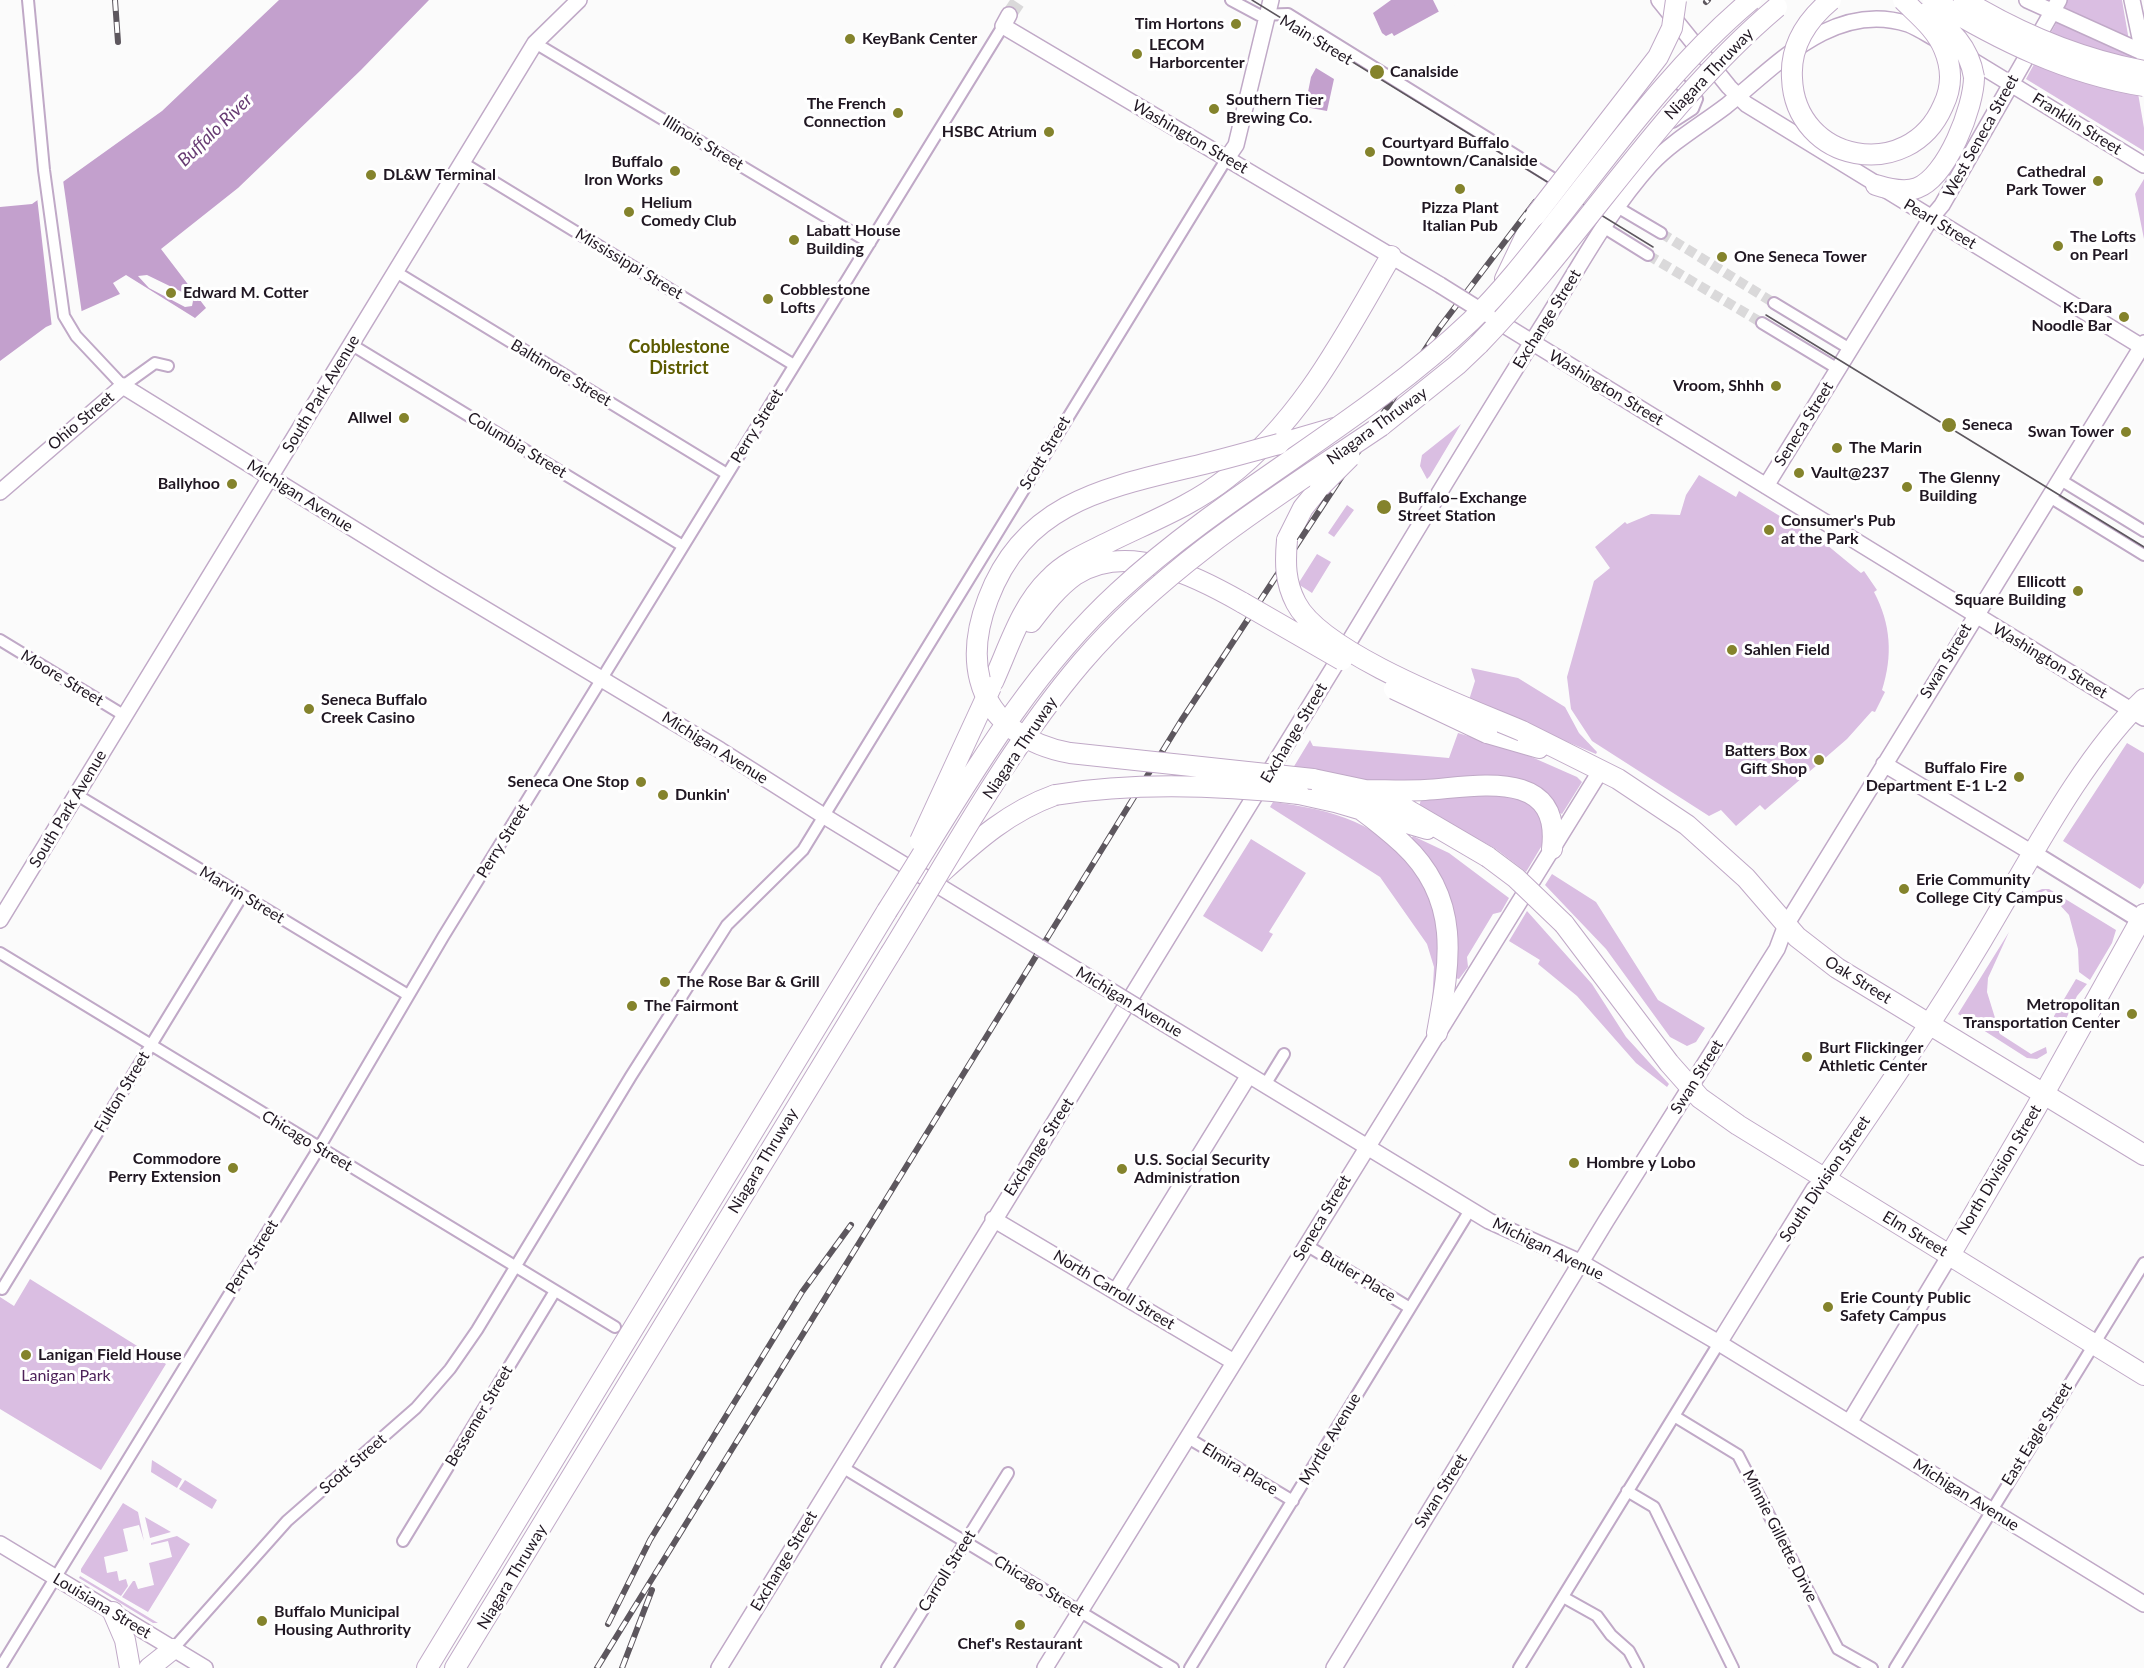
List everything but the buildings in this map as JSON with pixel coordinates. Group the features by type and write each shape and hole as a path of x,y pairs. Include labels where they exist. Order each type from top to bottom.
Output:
{"highway":[{"path":"1500,288 1535,216 1658,57 1672,28 1676,0"},
{"name":"Niagara Thruway","path":"427,1668 525,1511 887,911 1011,716 1094,616 1183,538 1392,389 1444,345 1500,288 1672,76 1751,0"},
{"name":"Niagara Thruway","path":"455,1668 939,875 1011,758 1045,708 1083,661 1119,623 1202,552 1381,426 1457,365 1518,304 1678,103 1715,63 1786,0"},
{"path":"1831,0 1817,12 1799,38 1792,72 1795,100 1811,129 1823,139 1849,152 1877,156 1898,151 1916,141 1930,129 1948,97 1950,81 1944,47 1933,31 1903,0"},
{"path":"1876,185 1893,190 1907,190 1927,183 1960,133 1974,94 1974,77 1968,53 1946,27 1903,0"},
{"path":"1933,0 2025,51 2089,74 2144,86"},
{"path":"1964,0 2038,39 2100,61 2144,71"},
{"path":"887,911 1028,608 1055,573 1079,557 1211,490 1265,445 1299,407 1325,370 1391,256"},
{"path":"1342,425 1225,459 1132,481 1094,492 1072,502 1035,528 1018,547 994,583 983,612 978,637 977,661 986,695 1001,717 1016,732 1039,746 1070,753 1313,779 1363,799 1419,862 1441,901 1448,925 1449,960 1437,1033"},
{"path":"1381,426 1320,487 1303,508 1294,524 1287,540 1285,565 1288,586 1296,605 1321,631 1363,658 1420,687 1522,731 1576,759"},
{"path":"993,682 1025,631 1058,591 1075,576 1106,563 1132,562 1177,571 1208,583 1386,685 1487,733 1576,759"},
{"name":"South Division Street","path":"1825,1179 1930,1025 2085,773 2140,709"},
{"name":"Oak Street","path":"1576,759 1601,770 1653,800 1688,825 1725,857 1786,925 1837,968 2144,1155"},
{"path":"939,875 995,825 1035,802 1055,795 1087,790 1201,787 1363,799 1490,784 1516,786 1542,805 1552,826 1552,849"},
{"name":"Elm Street","path":"1363,799 1400,805 1488,857 1516,878 1564,924 1601,969 1652,1042 1700,1098 1738,1125 2144,1375"},
{"name":"North Division Street","path":"1950,1255 2143,918"},
{"path":"112,1612 125,1640 130,1668"},
{"path":"149,1668 173,1648"},
{"path":"164,1668 173,1648"}],"main road":[{"path":"2034,854 2143,918"}],"street":[{"path":"28,0 44,170 64,316 76,336 123,386"},
{"name":"South Park Avenue","path":"0,920 535,43 579,0"},
{"name":"Main Street","path":"1231,0 1253,13 1269,10 1610,217 1661,233"},
{"name":"Pearl Street","path":"1659,0 1737,96 1876,185 2143,346"},
{"path":"1676,81 1697,99 1696,104 1670,124 1630,173 1613,161 1676,81 1701,52 1757,0"},
{"path":"2027,0 2056,6 2144,54"},
{"path":"2132,0 2144,54"},
{"name":"West Seneca Street","path":"1843,360 1931,218 1942,205 2006,97 2010,83 2056,6"},
{"name":"Scott Street","path":"173,1648 287,1521 391,1432 439,1382 477,1330 517,1267 631,1076 727,925 803,850 1236,145 1269,10"},
{"name":"Exchange Street","path":"719,1668 993,1219 1112,1032 1610,217 1656,159 1805,39 1825,27 1863,18 1890,19 1908,24 2010,83"},
{"name":"Washington Street","path":"1006,20 1227,158 1440,285 1974,616 2140,709"},
{"name":"Perry Street","path":"0,1668 319,1148 408,995 1006,20"},
{"name":"Illinois Street","path":"535,43 870,243"},
{"name":"Franklin Street","path":"2010,83 2144,165"},
{"name":"Mississippi Street","path":"463,163 795,365"},
{"name":"Main Street","path":"1610,217 1648,255"},
{"name":"Baltimore Street","path":"396,272 727,474"},
{"path":"1774,303 1843,360"},
{"path":"1762,323 1843,360"},
{"name":"Columbia Street","path":"352,345 683,546"},
{"name":"Swan Street","path":"1334,1668 1777,949 1786,925 1974,616 2143,346"},
{"name":"Seneca Street","path":"1766,486 1843,360"},
{"name":"Ohio Street","path":"0,492 123,386 155,363 168,366"},
{"name":"Michigan Avenue","path":"123,386 1365,1147 1470,1210 1513,1233 1582,1263 1719,1343 2144,1604"},
{"path":"2054,487 2144,531"},
{"path":"2054,487 2144,555"},
{"name":"Moore Street","path":"0,640 125,716"},
{"path":"1884,764 2034,854"},
{"name":"Seneca Street","path":"1045,1668 1365,1147 1601,770"},
{"name":"Marvin Street","path":"77,795 408,995"},
{"name":"Fulton Street","path":"2,1289 242,896"},
{"name":"Chicago Street","path":"0,953 615,1327"},
{"path":"1265,1085 1284,1054"},
{"path":"1116,1291 1249,1075"},
{"name":"South Division Street","path":"1518,1668 1814,1189 1825,1179"},
{"name":"Myrtle Avenue","path":"1190,1668 1470,1210"},
{"name":"North Carroll Street","path":"993,1219 1234,1362"},
{"name":"Butler Place","path":"1306,1245 1410,1308"},
{"name":"North Division Street","path":"1849,1423 1950,1255"},
{"name":"East Eagle Street","path":"1895,1668 1990,1510 2144,1263"},
{"name":"Bessemer Street","path":"403,1541 555,1291"},
{"name":"Minnie Gillette Drive","path":"1674,1416 1738,1455 1838,1649 1872,1668"},
{"name":"Elmira Place","path":"1188,1438 1293,1501"},
{"name":"Chicago Street","path":"842,1467 1173,1668"},
{"name":"Carroll Street","path":"887,1668 1008,1473"},
{"path":"1628,1491 1654,1507 1733,1668"},
{"name":"Louisiana Street","path":"0,1544 205,1668"},
{"path":"1563,1597 1597,1616 1611,1635 1629,1651 1638,1668"}],"green space":[{"path":"2061,0 2122,0 2144,128 2144,151 2026,79 2067,3"},
{"path":"2144,179 2144,239 2135,194"},
{"path":"1461,424 1427,479 1420,466 1422,455"},
{"name":"Sahlen Field","path":"1699,475 1736,497 1739,491 1827,545 1861,573 1864,571 1877,590 1874,592 1887,628 1888,665 1882,690 1885,692 1875,712 1872,711 1847,739 1765,810 1760,805 1736,826 1721,810 1709,816 1592,741 1571,709 1567,677 1594,581 1610,568 1595,547 1625,522 1627,524 1651,514 1680,515 1686,495"},
{"path":"1347,505 1354,510 1334,537 1328,533"},
{"path":"1317,554 1331,562 1312,593 1298,584"},
{"path":"1471,668 1518,678 1565,707 1579,733 1597,752 1596,754 1469,700 1475,681"},
{"path":"1458,733 1518,751 1577,777 1582,782 1562,814 1558,812 1544,792 1525,781 1501,776 1371,784 1293,768 1310,740 1313,746 1449,758"},
{"path":"2127,743 2144,753 2144,883 2140,889 2063,841"},
{"path":"1497,792 1516,793 1535,807 1541,821 1544,842 1526,872 1496,849 1419,806 1421,800"},
{"path":"1273,802 1316,809 1355,822 1389,842 1405,857 1429,892 1440,919 1441,956 1435,1007 1432,1005 1434,967 1427,944 1380,877 1270,807"},
{"path":"1413,836 1449,853 1509,898 1501,912 1493,914 1467,957 1468,967 1459,979 1455,978 1457,936 1451,903 1435,874 1409,841"},
{"path":"1251,839 1306,873 1269,932 1273,934 1262,952 1203,916"},
{"path":"1552,874 1596,902 1658,1000 1705,1028 1696,1042 1687,1046 1670,1037 1606,949 1545,885"},
{"path":"2049,889 2116,930 2112,943 2090,980 2079,972 2078,949 2069,915 2046,890 2035,895 2033,893"},
{"path":"1527,911 1592,984 1626,1037 1669,1084 1667,1087 1636,1063 1577,996 1538,964 1540,960 1509,941"},
{"path":"2009,932 1988,978 1987,992 2000,1034 2031,1054 2046,1047 2047,1053 2037,1059 2027,1058 1958,1014"},
{"path":"2076,979 2087,984 2077,996 2065,1021 2060,1025 2054,1020 2054,1016"},
{"name":"Lanigan Park","path":"30,1279 166,1364 101,1470 0,1409 0,1297 14,1306"},
{"path":"152,1460 182,1479 177,1488 151,1472"},
{"path":"185,1480 217,1500 212,1509 179,1489"},
{"path":"123,1503 138,1512 144,1541 139,1525 123,1529 128,1551 104,1557 107,1573 117,1571 119,1581 126,1579 128,1586 121,1596 81,1572 81,1569"},
{"path":"145,1517 171,1532 150,1538"},
{"path":"177,1536 190,1544 148,1612 122,1597 133,1581 138,1589 154,1585 149,1563 172,1557 168,1541 151,1545 151,1543"},
{"path":"80,1576 158,1623 153,1623 79,1578"}],"water":[{"name":"Buffalo River","path":"279,0 429,0 361,70 238,188 161,249 206,308 195,318 126,275 113,283 120,294 46,327 0,361 0,207 32,204 162,111","holes":["147,275 182,292 193,301 192,306 185,307 149,288 138,276"]},
{"path":"1391,0 1460,0 1394,36 1392,33 1386,36 1382,33 1373,13"},
{"path":"1316,68 1334,79 1327,111 1305,107 1311,77"}],"pier":[{"path":"1433,0 1462,0 1463,1 1440,14"},
{"path":"63,180 82,314 52,328 37,197"}],"tunnel":[{"path":"1009,15 1019,0"},
{"path":"1661,233 1774,303"},
{"path":"1648,255 1762,323"}],"tram line":[{"path":"1252,0 1653,247"},
{"path":"1766,315 2144,547"}],"railway":[{"path":"115,0 118,42"},
{"path":"597,1668 1181,721 1440,327 1535,202"},
{"path":"608,1624 650,1540 802,1292 851,1225"},
{"path":"622,1668 652,1590"}],"place":[{"name":"Tim Hortons","path":"1236,24"},
{"name":"KeyBank Center","path":"850,39"},
{"name":"LECOM Harborcenter","path":"1137,54"},
{"name":"Canalside","path":"1377,72"},
{"name":"Southern Tier Brewing Co.","path":"1214,109"},
{"name":"The French Connection","path":"898,113"},
{"name":"HSBC Atrium","path":"1049,132"},
{"name":"Courtyard Buffalo Downtown/Canalside","path":"1370,152"},
{"name":"Buffalo Iron Works","path":"675,171"},
{"name":"DL&W Terminal","path":"371,175"},
{"name":"Cathedral Park Tower","path":"2098,181"},
{"name":"Pizza Plant Italian Pub","path":"1460,189"},
{"name":"Helium Comedy Club","path":"629,212"},
{"name":"Labatt House Building","path":"794,240"},
{"name":"The Lofts on Pearl","path":"2058,246"},
{"name":"One Seneca Tower","path":"1722,257"},
{"name":"Edward M. Cotter","path":"171,293"},
{"name":"Cobblestone Lofts","path":"768,299"},
{"name":"K:Dara Noodle Bar","path":"2124,317"},
{"name":"Vroom, Shhh","path":"1776,386"},
{"name":"Allwel","path":"404,418"},
{"name":"Seneca","path":"1949,425"},
{"name":"Swan Tower","path":"2126,432"},
{"name":"The Marin","path":"1837,448"},
{"name":"Vault@237","path":"1799,473"},
{"name":"Ballyhoo","path":"232,484"},
{"name":"The Glenny Building","path":"1907,487"},
{"name":"Buffalo–Exchange Street Station","path":"1384,507"},
{"name":"Consumer's Pub at the Park","path":"1769,530"},
{"name":"Ellicott Square Building","path":"2078,591"},
{"name":"Sahlen Field","path":"1732,650"},
{"name":"Seneca Buffalo Creek Casino","path":"309,709"},
{"name":"Batters Box Gift Shop","path":"1819,760"},
{"name":"Buffalo Fire Department E-1 L-2","path":"2019,777"},
{"name":"Seneca One Stop","path":"641,782"},
{"name":"Dunkin'","path":"663,795"},
{"name":"Erie Community College City Campus","path":"1904,889"},
{"name":"The Rose Bar & Grill","path":"665,982"},
{"name":"The Fairmont","path":"632,1006"},
{"name":"Metropolitan Transportation Center","path":"2132,1014"},
{"name":"Burt Flickinger Athletic Center","path":"1807,1057"},
{"name":"Hombre y Lobo","path":"1574,1163"},
{"name":"Commodore Perry Extension","path":"233,1168"},
{"name":"U.S. Social Security Administration","path":"1122,1169"},
{"name":"Erie County Public Safety Campus","path":"1828,1307"},
{"name":"Lanigan Field House","path":"26,1355"},
{"name":"Buffalo Municipal Housing Authrority","path":"262,1621"},
{"name":"Chef's Restaurant","path":"1020,1625"}],"district":[{"name":"Cobblestone District","path":"679,357"}]}
